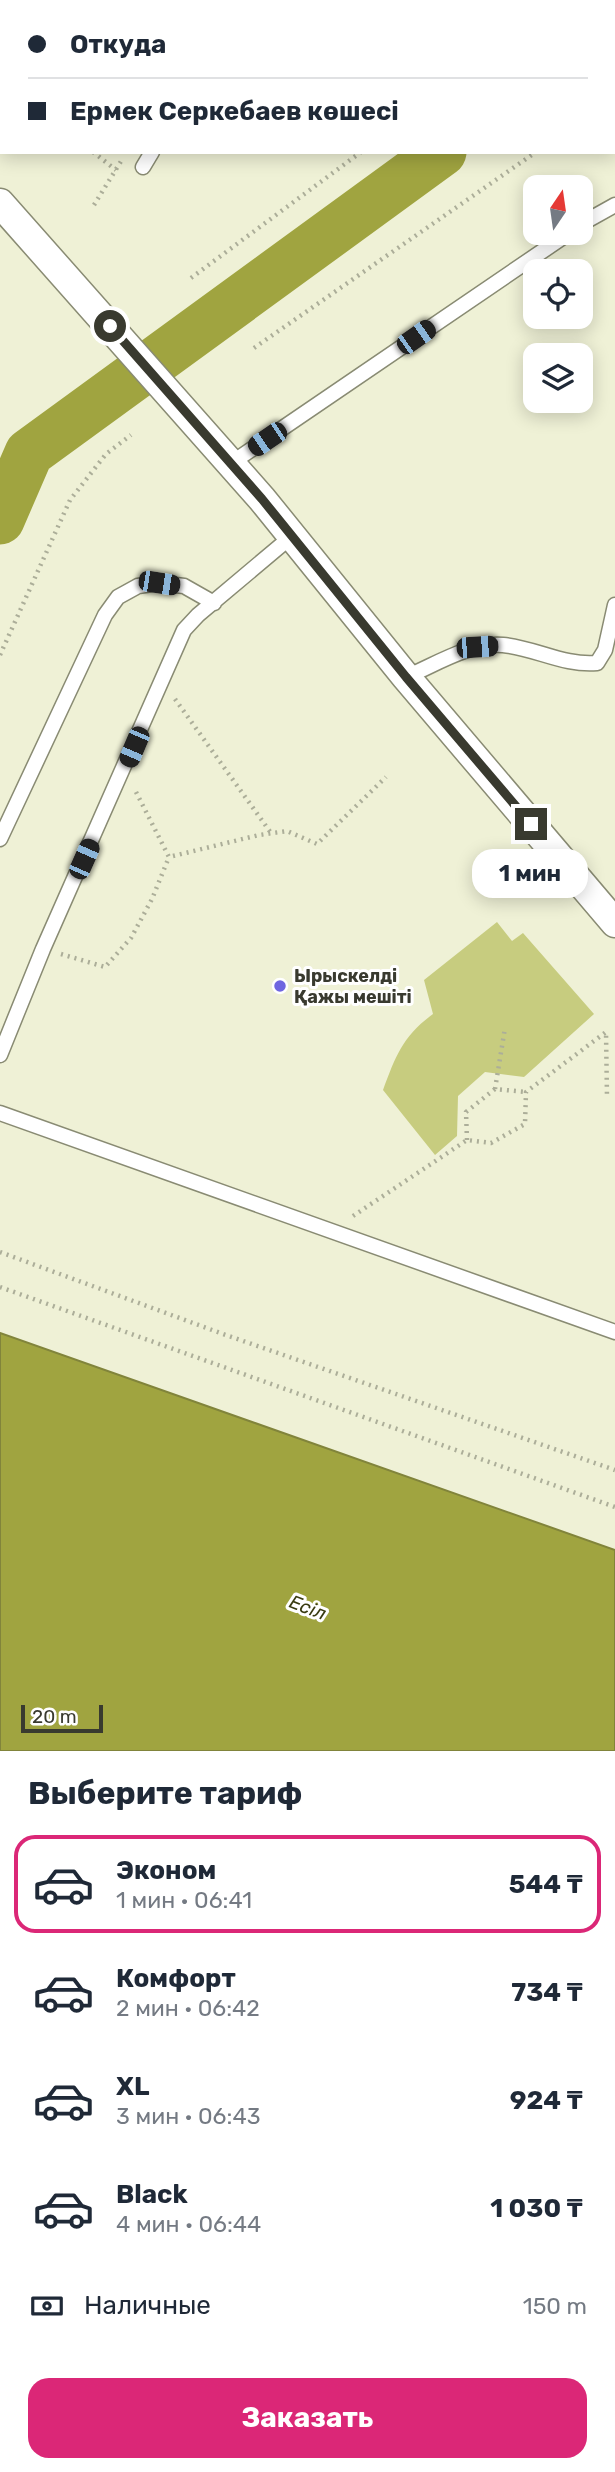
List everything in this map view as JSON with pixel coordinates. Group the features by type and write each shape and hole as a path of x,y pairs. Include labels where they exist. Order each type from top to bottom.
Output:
{"street":[{"path":"0,203 292,536 406,677 615,923"}],"lane":[{"path":"143,167 151,154"},
{"path":"593,217 615,205"},
{"path":"230,464 551,245"},
{"path":"0,1055 43,949 184,630 198,615 292,536"},
{"path":"0,839 105,615 118,597 138,586 159,583 184,586 214,603"},
{"path":"406,677 477,647 502,645 582,664 597,663 605,650 615,606"},
{"path":"0,1113 615,1332"}],"path":[{"path":"96,154 116,170"},
{"path":"94,205 125,154"},
{"path":"191,278 359,154"},
{"path":"254,348 533,154"},
{"path":"0,655 70,500 106,454 131,435"},
{"path":"162,681 271,833"},
{"path":"43,949 105,967 131,937 152,899 169,857 124,769"},
{"path":"169,857 287,831 317,844 386,777"},
{"path":"467,1140 466,1112 495,1089 505,1028"},
{"path":"495,1089 526,1092 607,1032 607,1098"},
{"path":"333,1230 467,1140 491,1143 525,1124 526,1092"},
{"path":"0,1252 223,1334 615,1469"},
{"path":"0,1287 615,1507"}],"green space":[{"path":"497,922 512,941 523,933 594,1014 524,1077 485,1072 458,1096 457,1136 435,1155 383,1090 407,1038 433,1014 424,980"}],"water":[{"name":"Есіл","path":"0,1333 615,1550 615,1751 0,1751"}],"waterway":[{"path":"0,520 29,453 439,154"}],"place":[{"name":"Ырыскелді Қажы мешіті","path":"280,986"}],"route":[{"path":"110,326 262,499 406,677 531,824"}]}
